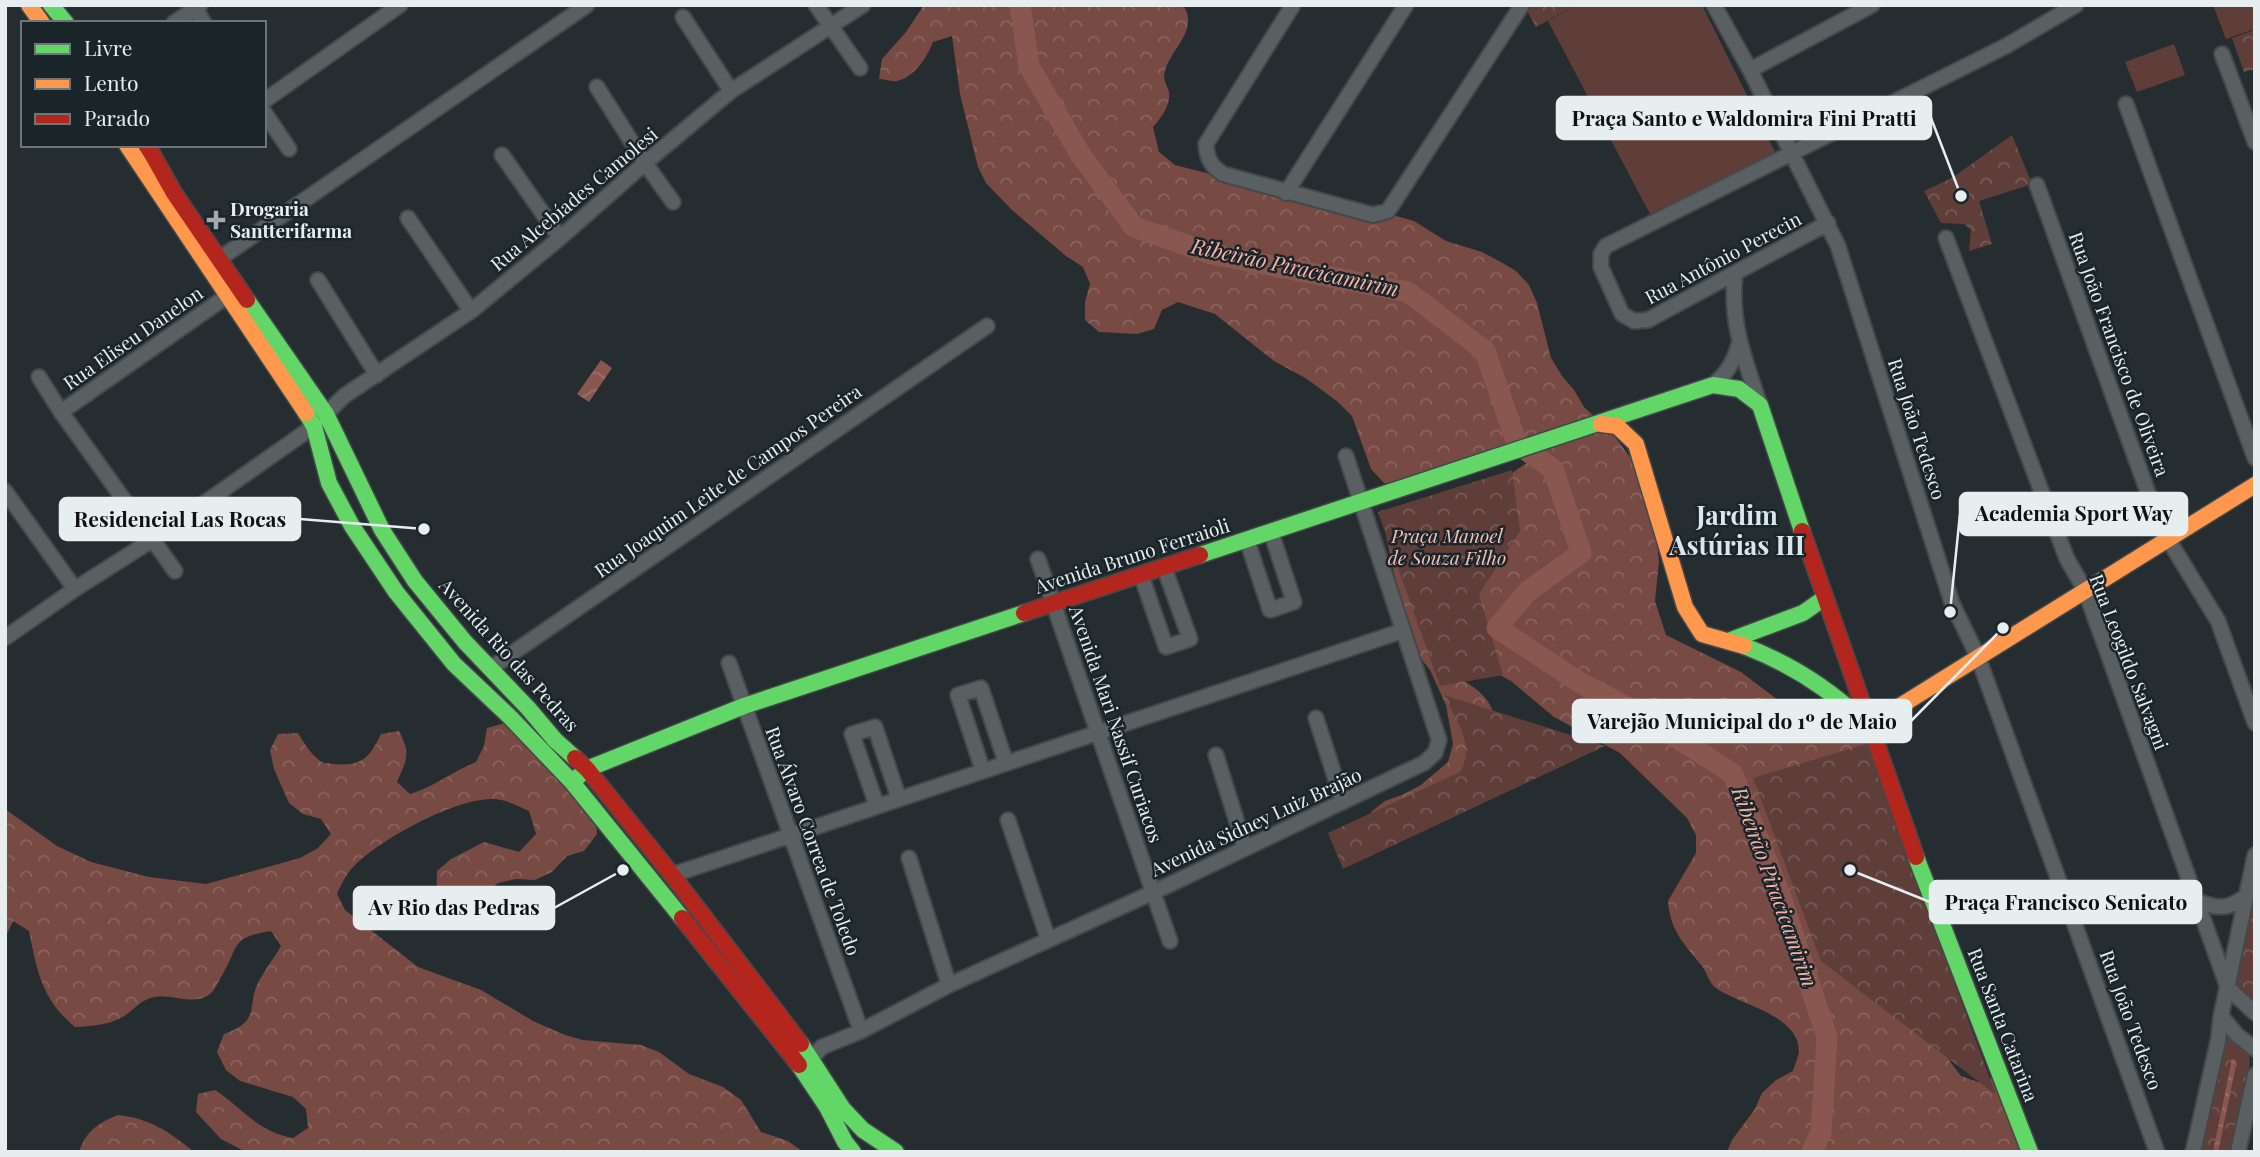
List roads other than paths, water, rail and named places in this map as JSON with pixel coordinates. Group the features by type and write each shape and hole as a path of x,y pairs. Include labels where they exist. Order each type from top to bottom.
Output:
{"street":[{"path":"29,5 41,21"},
{"path":"51,5 64,21"},
{"path":"266,100 400,5"},
{"path":"219,260 587,5"},
{"path":"816,5 860,68"},
{"name":"Rua Alcebíades Camolesi","path":"5,638 152,540 314,426 344,396 471,311 731,91 863,5"},
{"path":"1293,5 1206,144 1207,157 1213,167 1223,174 1373,215 1388,211 1522,5"},
{"path":"1286,193 1406,5"},
{"name":"Rua João Tedesco","path":"1714,5 1750,70 1838,246 1952,603 1978,657 2157,1152"},
{"path":"1750,70 1872,5"},
{"path":"1791,153 2006,46 2076,5"},
{"path":"177,21 196,6"},
{"path":"683,17 731,91"},
{"path":"2222,54 2255,142"},
{"path":"597,87 673,202"},
{"path":"2126,104 2255,458"},
{"path":"266,115 289,149"},
{"name":"Avenida Rio das Pedras","path":"128,147 314,426 329,483 352,526 396,592 454,664 510,717 572,782 790,1052 853,1152"},
{"name":"Avenida Rio das Pedras","path":"147,147 219,260 326,414 382,530 415,581 465,642 555,740 587,769 673,875 812,1058 825,1082 853,1120 896,1152"},
{"name":"Rua Antônio Perecin","path":"1791,153 1606,246 1601,254 1601,267 1622,314 1634,321 1647,320 1828,223"},
{"path":"502,155 560,238"},
{"name":"Rua João Francisco de Oliveira","path":"2037,185 2155,513 2167,539 2218,621 2255,723"},
{"path":"408,218 471,311"},
{"name":"Rua Leogildo Salvagni","path":"1946,238 2067,559 2085,590 2228,988 2255,1013"},
{"name":"Rua Santa Catarina","path":"1735,275 1733,297 1739,344 1823,598 1983,1034 2030,1152"},
{"path":"318,280 377,375"},
{"path":"227,296 235,297 246,312 257,315"},
{"name":"Rua Eliseu Danelon","path":"61,412 227,296"},
{"name":"Rua Joaquim Leite de Campos Pereira","path":"491,668 987,326"},
{"path":"1713,385 1726,373 1739,344"},
{"path":"39,377 175,571"},
{"path":"1713,385 1733,386 1749,393 1760,405"},
{"name":"Avenida Bruno Ferraioli","path":"572,782 587,769 744,706 1713,385"},
{"path":"1650,406 1641,418 1636,444 1685,607 1702,634 1731,640 1790,666 1843,701 1868,726 2255,485"},
{"path":"1601,424 1617,426 1636,444"},
{"name":"Avenida Sidney Luiz Brajão","path":"812,1058 822,1047 861,1031 950,985 1343,802 1424,763 1435,753 1438,740 1346,456"},
{"path":"5,491 75,589"},
{"path":"1247,540 1270,610 1294,603 1272,532"},
{"name":"Avenida Mari Nassif Curiacos","path":"1038,559 1170,941"},
{"path":"1141,575 1166,647 1189,639 1164,568"},
{"path":"1731,640 1803,613 1823,598"},
{"path":"673,875 1402,631"},
{"name":"Rua Álvaro Correa de Toledo","path":"730,663 861,1031"},
{"path":"983,771 958,695 981,688 1006,763"},
{"path":"1317,718 1343,802"},
{"path":"877,806 852,734 875,727 899,799"},
{"path":"1216,755 1245,848"},
{"path":"1008,820 1048,939"},
{"path":"2193,1152 2255,855"},
{"path":"909,858 950,985"},
{"path":"2197,901 2217,909 2229,908 2246,897"},
{"path":"2221,1016 2237,1035 2255,1049"},
{"path":"2244,1145 2255,1075"}],"water":[{"path":"601,360 612,368 589,402 577,394"},
{"path":"2232,1059 2236,1065 2218,1152 2213,1152"}],"waterway":[{"name":"Ribeirão Piracicamirim","path":"1020,5 1029,66 1080,154 1134,227 1212,254 1408,292 1485,351 1517,444 1553,469 1581,553 1527,592 1497,628 1579,682 1639,713 1733,774 1781,897 1827,1037 1821,1132 1812,1152"}],"place":[{"name":"Praça Santo e Waldomira Fini Pratti","path":"1961,196"},
{"name":"Drogaria Santterifarma","path":"216,220"},
{"name":"Residencial Las Rocas","path":"424,529"},
{"name":"Academia Sport Way","path":"1950,612"},
{"name":"Varejão Municipal do 1º de Maio","path":"2003,628"},
{"name":"Av Rio das Pedras","path":"623,870"},
{"name":"Praça Francisco Senicato","path":"1850,870"}],"district":[{"name":"Jardim Astúrias III","path":"1737,531"}],"park label":[{"name":"Praça Manoel de Souza Filho","path":"1447,547"}]}
